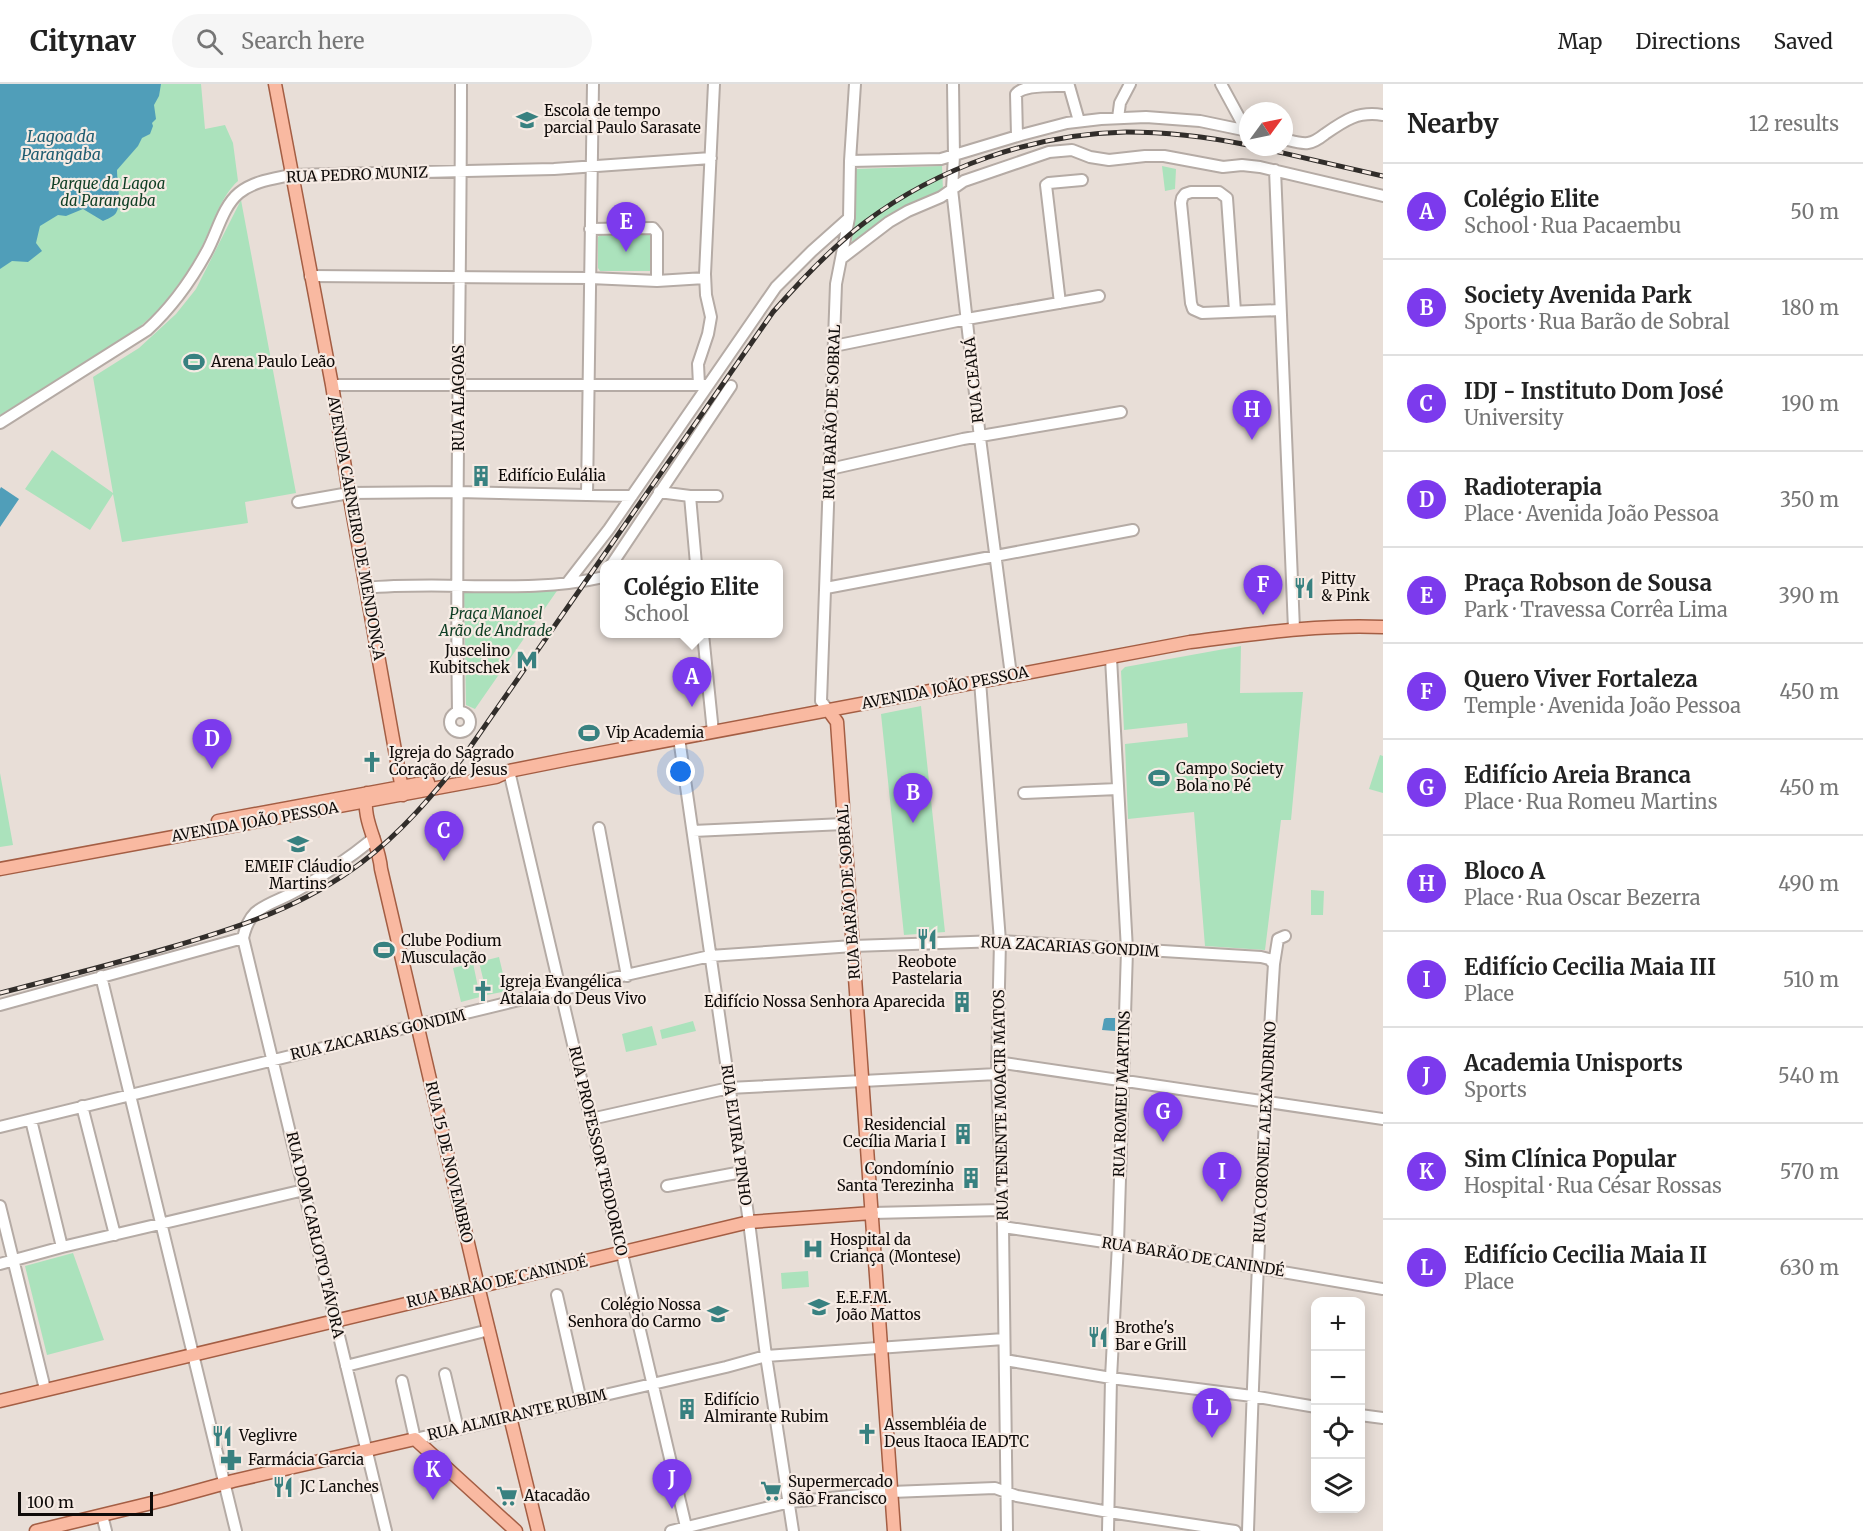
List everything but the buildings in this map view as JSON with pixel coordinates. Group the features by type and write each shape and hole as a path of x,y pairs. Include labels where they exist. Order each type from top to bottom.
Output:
{"main road":[{"name":"AVENIDA CARNEIRO DE MENDONÇA","path":"275,84 332,386 402,791"},
{"name":"AVENIDA JOÃO PESSOA","path":"0,869 402,791 496,777 509,771 1190,642 1294,629 1383,627"},
{"name":"RUA BARÃO DE SOBRAL","path":"829,711 837,722 894,1531"},
{"name":"AVENIDA JOÃO PESSOA","path":"0,861 366,798"},
{"name":"RUA 15 DE NOVEMBRO","path":"366,798 368,823 379,854 478,1286 538,1531"},
{"name":"RUA BARÃO DE CANINDÉ","path":"0,1401 749,1222 872,1213"},
{"name":"RUA ALMIRANTE RUBIM","path":"36,1531 224,1483 415,1439"},
{"path":"415,1439 516,1531"}],"street":[{"name":"RUA ALAGOAS","path":"458,712 456,587 461,84"},
{"path":"587,495 593,84"},
{"path":"703,385 698,364 711,317 705,278 714,84"},
{"name":"RUA BARÃO DE SOBRAL","path":"829,711 821,701 836,284 849,218 855,84"},
{"name":"RUA CEARÁ","path":"953,84 952,189 980,438 1011,675"},
{"path":"1118,117 1120,103 1130,84"},
{"path":"1221,84 1239,117"},
{"path":"1017,136 1015,100 1019,90 1028,87 1069,86 1079,121"},
{"path":"1293,142 1310,143 1341,122 1356,116 1368,113 1383,115"},
{"path":"850,161 941,159 1017,136 1079,121 1118,117 1200,121 1239,129"},
{"path":"842,258 889,222 941,197 963,181 1031,157 1062,150 1072,150 1100,160 1164,156 1222,167 1242,165 1275,170 1383,196"},
{"name":"RUA PEDRO MUNIZ","path":"0,423 147,330 164,314 193,276 231,201 249,186 259,182 291,175 591,167 711,158"},
{"path":"1275,170 1282,271 1280,310 1294,629"},
{"path":"1060,303 1046,185 1082,180"},
{"path":"1235,311 1227,198 1219,192 1185,194 1181,203 1193,309 1202,313 1280,310"},
{"path":"567,582 609,530 703,385 776,287 849,218"},
{"path":"590,229 653,228 656,230 657,281"},
{"path":"310,276 460,279 590,278 657,281 705,278"},
{"path":"834,346 967,319 1099,296"},
{"path":"332,386 703,385"},
{"path":"615,560 731,386"},
{"path":"830,469 963,440 1121,412"},
{"path":"298,502 349,493 458,492 632,496"},
{"path":"659,492 690,496 717,496"},
{"path":"690,496 696,560"},
{"path":"826,588 1133,530"},
{"path":"366,588 560,584 600,578"},
{"path":"704,638 713,732"},
{"name":"RUA ROMEU MARTINS","path":"1108,1531 1127,950 1111,658"},
{"name":"RUA TENENTE MOACIR MATOS","path":"980,681 1000,941 997,1068 1003,1227 1007,1531"},
{"name":"RUA ELVIRA PINHO","path":"679,738 742,1172 766,1356 793,1531"},
{"name":"RUA PROFESSOR TEODORICO","path":"509,771 687,1529"},
{"path":"1024,792 1118,789"},
{"path":"693,831 844,824"},
{"path":"599,828 627,976"},
{"path":"0,1005 243,938 253,915 261,908 339,866 374,838"},
{"name":"RUA CORONEL ALEXANDRINO","path":"1248,1531 1265,1102 1274,964 1278,939 1285,936"},
{"name":"RUA DOM CARLOTO TÁVORA","path":"243,938 386,1531"},
{"name":"RUA ZACARIAS GONDIM","path":"0,1127 560,990 710,956 853,946 1000,941 1261,957 1269,959 1274,964"},
{"path":"101,976 236,1531"},
{"path":"591,1119 729,1088 862,1080 997,1068 1122,1082 1383,1119"},
{"path":"82,1106 115,1235"},
{"path":"31,1120 62,1247"},
{"path":"667,1186 742,1172"},
{"path":"0,1264 62,1247 304,1190"},
{"path":"0,1206 45,1389"},
{"name":"RUA BARÃO DE CANINDÉ","path":"872,1213 1001,1210"},
{"name":"RUA BARÃO DE CANINDÉ","path":"1003,1227 1383,1289"},
{"path":"557,1295 580,1401"},
{"path":"346,1366 489,1330"},
{"name":"RUA ALMIRANTE RUBIM","path":"415,1439 766,1356 1004,1340"},
{"path":"1005,1360 1112,1378 1311,1406"},
{"path":"445,1374 458,1429"},
{"path":"402,1381 415,1439"},
{"path":"1365,1415 1383,1418"},
{"path":"671,1531 687,1529 790,1502 891,1492 995,1488 1017,1496 1234,1531"},
{"path":"102,1515 106,1531"}],"green space":[{"name":"Parque da Lagoa da Parangaba","path":"0,84 201,84 205,129 225,125 233,143 238,181 222,202 188,270 152,316 119,342 0,415"},
{"path":"942,166 943,190 877,226 852,244 855,169"},
{"path":"1162,166 1176,169 1175,189 1165,191"},
{"name":"Arena Paulo Leão","path":"241,200 296,493 245,502 248,523 122,542 113,494 90,530 25,489 52,450 113,493 93,377 139,348 176,314 196,289"},
{"path":"652,233 654,271 600,271 598,268 598,237 600,235"},
{"name":"Praça Manoel Arão de Andrade","path":"561,585 475,709 466,705 464,593"},
{"path":"1241,646 1240,693 1303,692 1291,820 1281,820 1265,950 1205,946 1194,812 1128,819 1125,744 1188,737 1187,723 1124,730 1121,671 1125,667"},
{"path":"921,706 945,932 904,935 881,714"},
{"path":"1380,755 1383,756 1383,793 1369,789"},
{"path":"0,773 13,845 0,847"},
{"path":"1311,890 1324,891 1323,915 1311,915"},
{"path":"499,957 507,991 487,995 479,962"},
{"path":"473,963 480,997 461,1002 453,968"},
{"path":"693,1021 696,1031 662,1039 660,1030"},
{"path":"652,1026 657,1045 626,1052 622,1034"},
{"path":"73,1253 104,1340 47,1355 25,1266"},
{"path":"808,1271 809,1287 782,1289 781,1273"}],"water":[{"name":"Lagoa da Parangaba","path":"0,84 161,84 159,96 154,105 156,119 152,123 150,134 142,138 117,170 119,198 116,213 103,221 83,209 66,216 58,215 40,226 36,243 42,251 28,262 12,261 0,269"},
{"path":"1,487 19,499 0,527 0,489"},
{"path":"1106,1018 1115,1018 1115,1031 1102,1030"}],"railway":[{"path":"600,560 773,312 839,243 893,203 923,185 988,157 1056,139 1091,134 1141,132 1239,144"},
{"path":"1293,155 1383,176"},
{"path":"0,993 224,931 295,903 361,863 403,826 464,756 600,561"}],"place":[{"name":"Escola de tempo parcial Paulo Sarasate","path":"527,120"},
{"name":"Praça Robson de Sousa","path":"626,252"},
{"name":"Arena Paulo Leão","path":"194,362"},
{"name":"Bloco A","path":"1252,440"},
{"name":"Edifício Eulália","path":"481,476"},
{"name":"Pitty & Pink","path":"1304,588"},
{"name":"Quero Viver Fortaleza","path":"1263,615"},
{"name":"Juscelino Kubitschek","path":"527,660"},
{"name":"Colégio Elite","path":"692,707"},
{"name":"Vip Academia","path":"589,733"},
{"name":"Igreja do Sagrado Coração de Jesus","path":"372,762"},
{"name":"Radioterapia","path":"212,769"},
{"name":"Campo Society Bola no Pé","path":"1159,778"},
{"name":"Society Avenida Park","path":"913,823"},
{"name":"EMEIF Cláudio Martins","path":"298,844"},
{"name":"IDJ - Instituto Dom José","path":"444,861"},
{"name":"Reobote Pastelaria","path":"927,939"},
{"name":"Clube Podium Musculação","path":"384,950"},
{"name":"Igreja Evangélica Atalaia do Deus Vivo","path":"483,991"},
{"name":"Edifício Nossa Senhora Aparecida","path":"962,1002"},
{"name":"Residencial Cecília Maria I","path":"963,1134"},
{"name":"Edifício Areia Branca","path":"1163,1142"},
{"name":"Condomínio Santa Terezinha","path":"971,1178"},
{"name":"Edifício Cecilia Maia III","path":"1222,1202"},
{"name":"Hospital da Criança (Montese)","path":"813,1249"},
{"name":"E.E.F.M. João Mattos","path":"819,1307"},
{"name":"Colégio Nossa Senhora do Carmo","path":"718,1314"},
{"name":"Brothe's Bar e Grill","path":"1098,1337"},
{"name":"Edifício Almirante Rubim","path":"687,1409"},
{"name":"Assembléia de Deus Itaoca IEADTC","path":"867,1434"},
{"name":"Veglivre","path":"222,1436"},
{"name":"Edifício Cecilia Maia II","path":"1212,1438"},
{"name":"Farmácia Garcia","path":"231,1460"},
{"name":"JC Lanches","path":"283,1487"},
{"name":"Supermercado São Francisco","path":"771,1491"},
{"name":"Atacadão","path":"507,1496"},
{"name":"Sim Clínica Popular","path":"433,1500"},
{"name":"Academia Unisports","path":"672,1509"}]}
